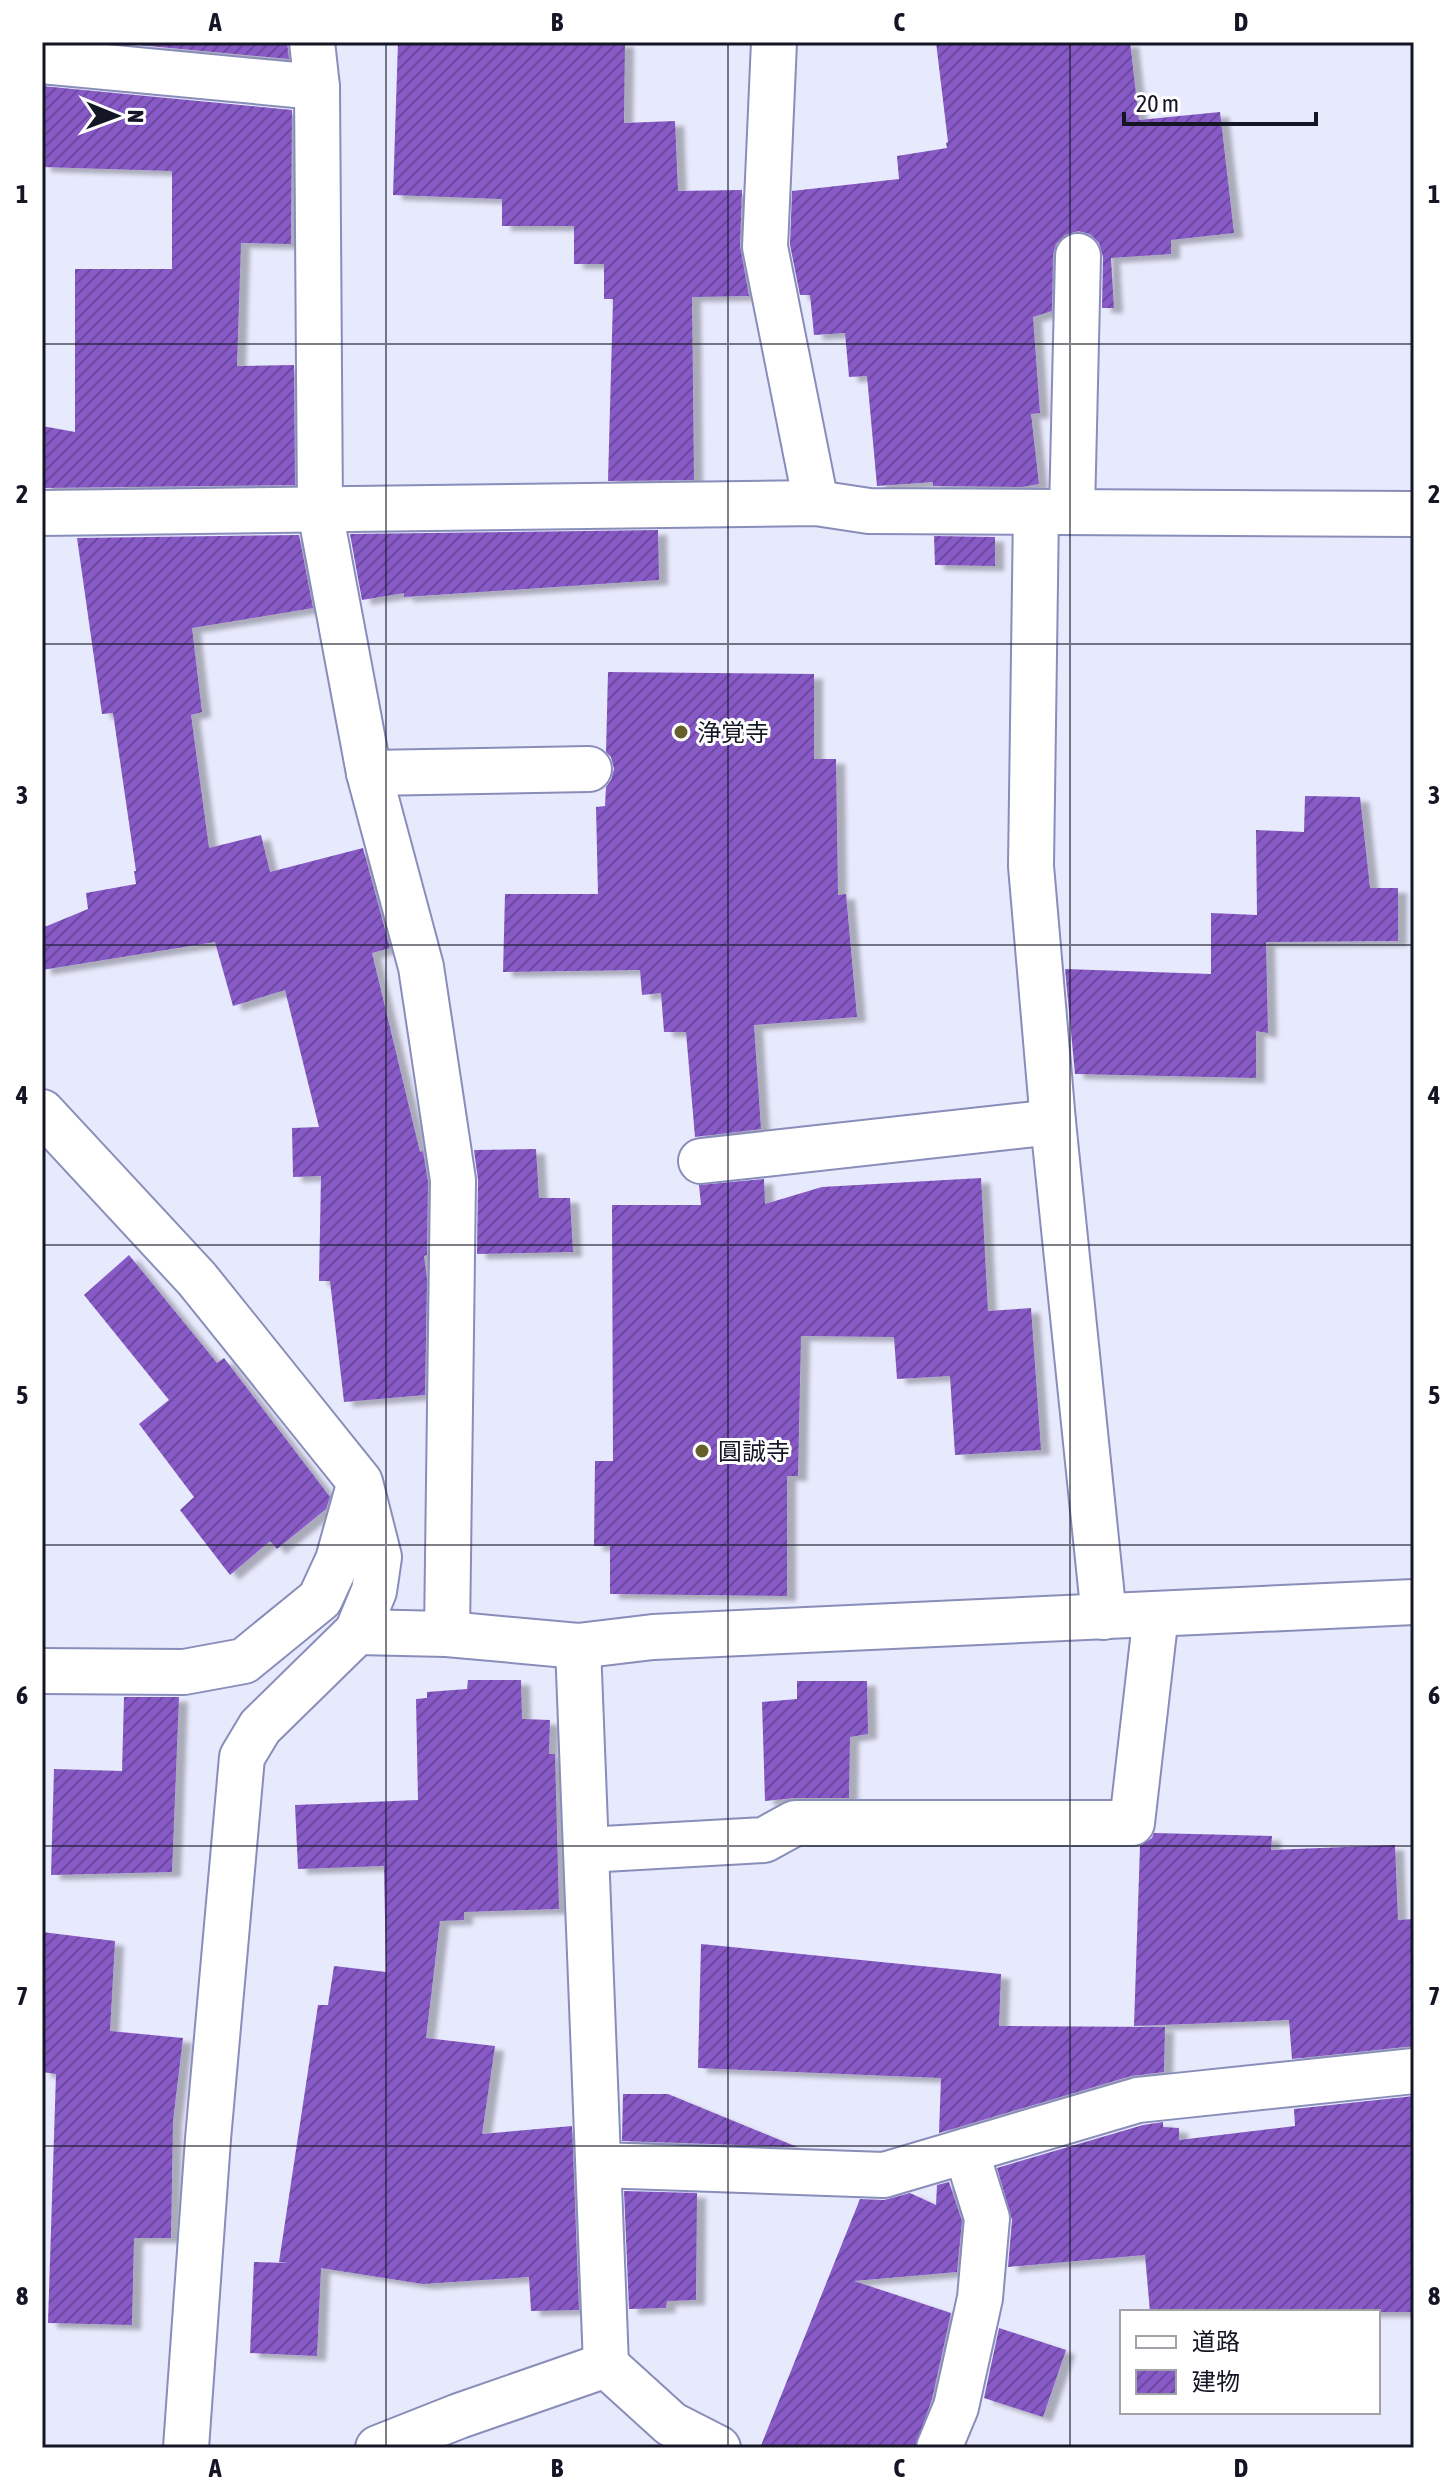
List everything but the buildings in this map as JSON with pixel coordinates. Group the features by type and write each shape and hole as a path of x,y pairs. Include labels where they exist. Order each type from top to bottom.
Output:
{"street":[{"path":"312,42 317,87 320,511 369,773 421,967 453,1180 447,1634"},
{"path":"774,42 765,247 816,503"},
{"path":"42,61 317,87"},
{"path":"1078,256 1054,512 1031,866 1053,1122 1104,1617"},
{"path":"42,513 816,503 869,511 1414,514"},
{"path":"369,773 589,769"},
{"path":"42,1112 197,1279 360,1482 379,1557 374,1591 357,1632 260,1727 242,1757 208,2139 186,2448"},
{"path":"701,1161 1053,1122"},
{"path":"42,1671 184,1672 244,1661 320,1599 338,1560 360,1482"},
{"path":"357,1632 447,1634 578,1646 653,1637 1414,1602"},
{"path":"586,1850 764,1840 795,1823 1132,1823 1156,1614"},
{"path":"578,1646 606,2365 671,2424 718,2448"},
{"path":"599,2165 884,2175 1138,2100 1414,2071"},
{"path":"939,2448 956,2407 981,2282 987,2218 966,2151"},
{"path":"378,2448 606,2365"}],"place":[{"name":"浄覚寺","path":"681,732"},
{"name":"圓誠寺","path":"702,1451"}]}
